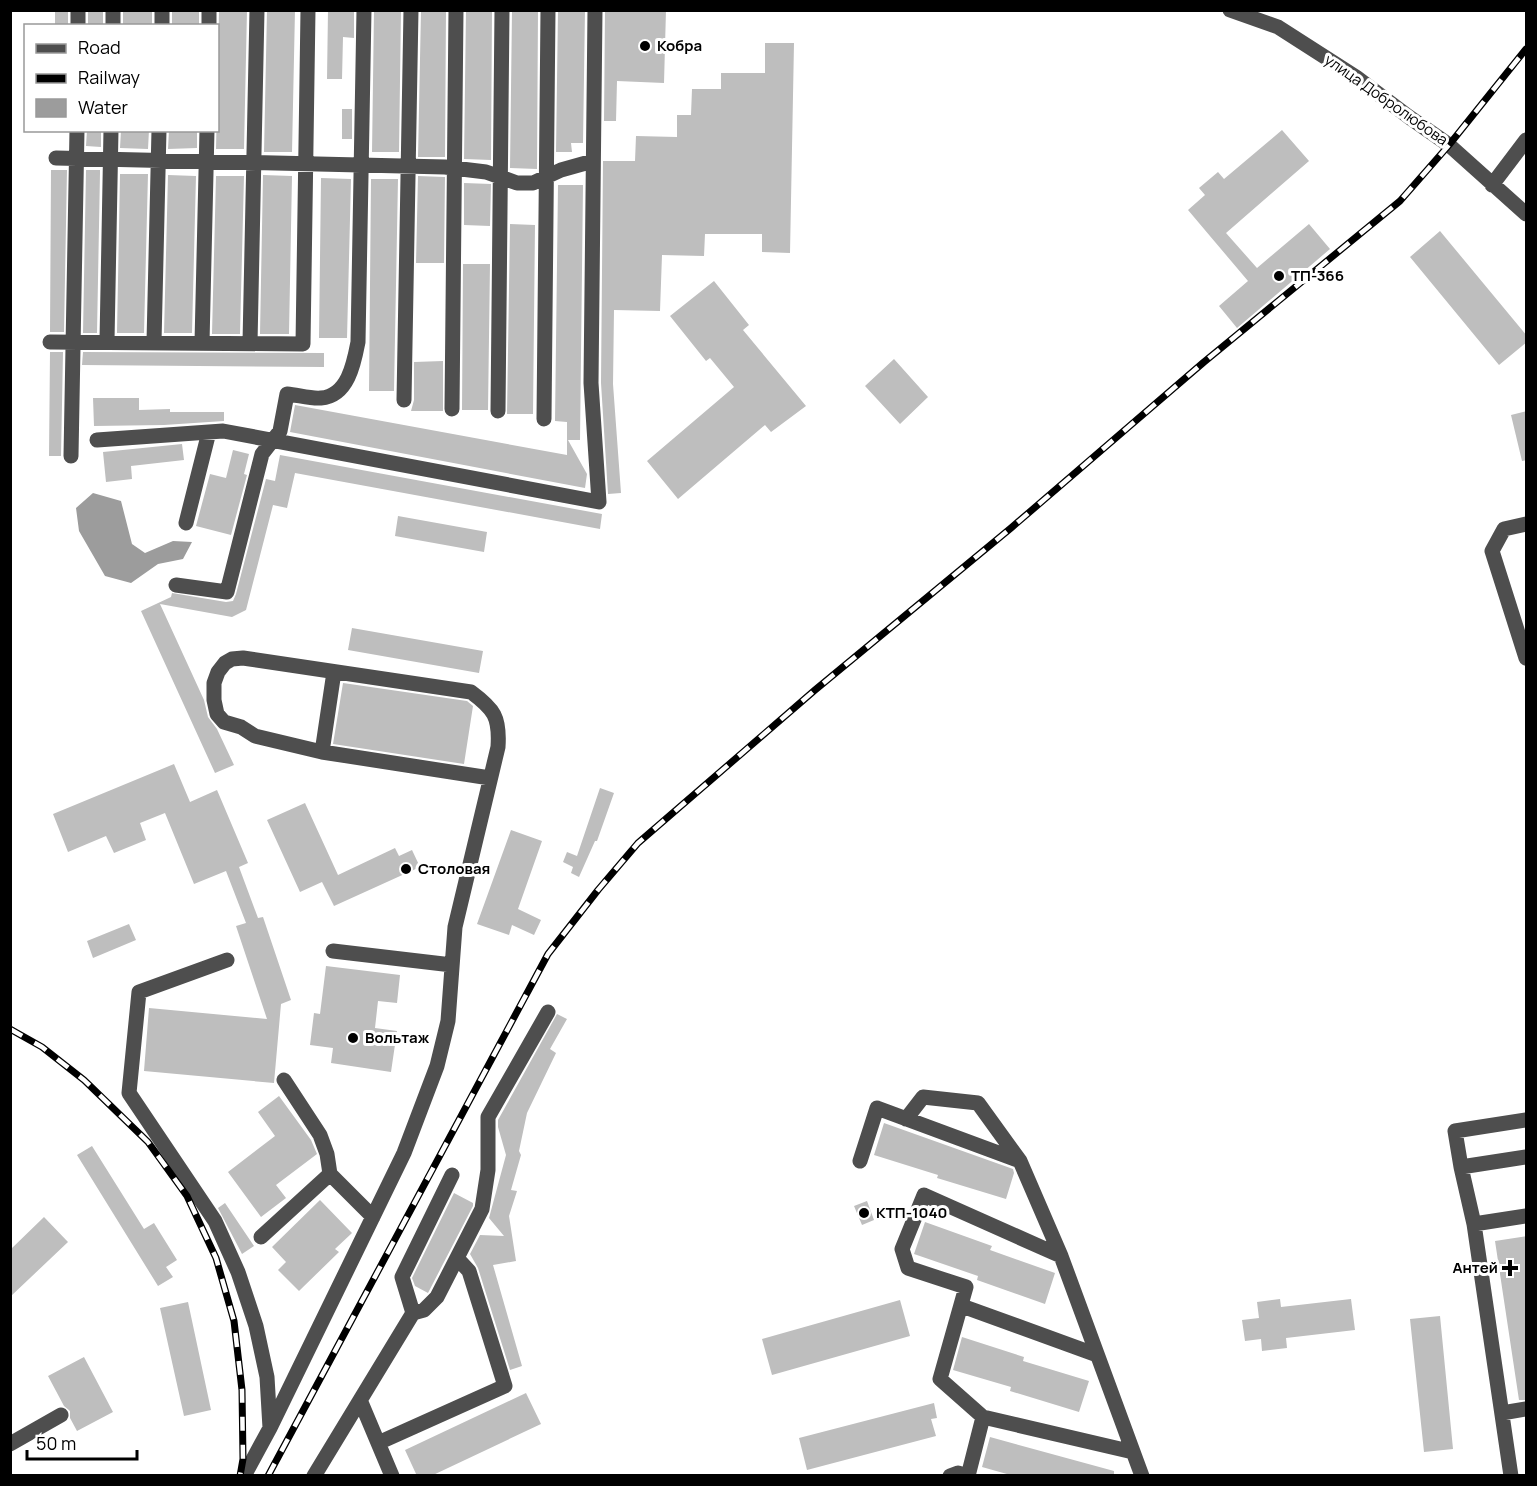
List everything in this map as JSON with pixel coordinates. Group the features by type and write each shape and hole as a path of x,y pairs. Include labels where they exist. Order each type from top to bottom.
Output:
{"street":[{"path":"250,343 257,10"},
{"path":"51,342 303,344 308,10"},
{"path":"176,585 227,592 262,454 280,431 287,394 322,398 340,390 352,370 358,342 364,10"},
{"path":"404,400 411,10"},
{"path":"452,409 456,10"},
{"path":"498,411 502,10"},
{"path":"544,419 548,10"},
{"path":"97,440 223,431 599,502 591,384 595,10"},
{"name":"улица Добролюбова","path":"1230,10 1278,27 1356,77 1449,145 1527,214"},
{"path":"71,456 71,351 77,132"},
{"path":"107,341 111,132"},
{"path":"154,342 159,132"},
{"path":"202,343 207,132"},
{"path":"1492,185 1527,140"},
{"path":"56,158 445,167 486,172 517,183 533,183 561,170 593,161"},
{"path":"186,523 209,432"},
{"path":"1527,524 1504,529 1492,552 1527,658"},
{"path":"243,1476 270,1428 404,1153 437,1066 448,1021 455,927 498,747 499,727 489,705 471,692 243,658 232,659 225,663 218,672 214,683 217,714 224,722 241,727 255,736 322,752 490,778"},
{"path":"322,752 334,672"},
{"path":"333,951 452,965"},
{"path":"227,960 139,992 129,1093 214,1221 238,1272 256,1326 267,1377 270,1428"},
{"path":"314,1476 413,1313 424,1310 437,1297 482,1209 488,1170 488,1117 548,1012"},
{"path":"284,1080 320,1135 327,1154 330,1174 373,1217"},
{"path":"906,1119 923,1097 978,1103 1020,1161 1060,1256 1142,1476"},
{"path":"860,1161 877,1108 1020,1161"},
{"path":"1511,1476 1474,1224 1464,1186 1455,1131 1527,1120"},
{"path":"1461,1167 1527,1157"},
{"path":"261,1237 330,1174"},
{"path":"413,1313 402,1277 452,1175"},
{"path":"1060,1256 924,1195 902,1249 908,1268 966,1287 940,1379 983,1417 1133,1452"},
{"path":"1474,1224 1527,1216"},
{"path":"378,1443 505,1386 469,1271 457,1258"},
{"path":"962,1306 1098,1355"},
{"path":"360,1400 392,1476"},
{"path":"1502,1413 1527,1409"},
{"path":"10,1444 61,1416"},
{"path":"950,1476 958,1473 967,1476 983,1417"}],"water":[{"path":"93,493 121,501 132,544 145,553 173,541 192,542 183,559 158,564 131,583 105,576 79,531 76,508"}],"building":[{"path":"55,10 68,10 68,24 55,24"},
{"path":"88,10 103,10 103,24 88,24"},
{"path":"123,10 152,10 152,24 123,24"},
{"path":"172,10 199,10 199,24 172,24"},
{"path":"219,10 247,10 244,149 216,149 216,132 219,132"},
{"path":"267,10 295,10 292,152 264,152"},
{"path":"328,10 354,10 354,38 343,37 342,79 327,79"},
{"path":"374,10 401,10 399,152 372,152"},
{"path":"421,10 446,10 445,157 418,157"},
{"path":"466,10 492,10 491,160 464,159"},
{"path":"512,10 538,10 537,169 510,168"},
{"path":"558,10 585,10 583,143 571,143 572,152 556,152"},
{"path":"605,10 666,10 664,83 617,81 616,121 604,121"},
{"path":"765,43 794,43 790,253 762,252 762,234 705,234 704,256 662,255 660,311 614,310 613,384 621,493 608,494 601,383 603,161 635,161 636,136 677,137 677,115 691,115 692,89 721,89 721,73 765,73"},
{"path":"342,109 352,109 352,139 342,139"},
{"path":"1282,130 1309,161 1226,233 1257,268 1309,224 1330,249 1237,328 1219,306 1248,281 1188,210 1205,195 1199,188 1218,172 1224,179"},
{"path":"87,132 101,132 101,147 86,146"},
{"path":"121,132 149,132 148,149 120,148"},
{"path":"169,132 197,132 197,148 168,149"},
{"path":"51,170 67,170 64,332 50,332"},
{"path":"86,170 100,170 97,333 83,333"},
{"path":"120,174 148,174 144,333 117,333"},
{"path":"168,175 196,176 192,333 164,333"},
{"path":"263,175 292,176 289,334 260,334"},
{"path":"216,176 244,176 240,334 212,334"},
{"path":"418,176 445,177 444,263 416,263"},
{"path":"321,178 351,179 347,338 319,338"},
{"path":"371,179 398,179 394,391 369,391"},
{"path":"464,183 491,184 490,226 464,225"},
{"path":"558,185 583,185 580,440 568,440 587,474 585,488 290,432 295,405 567,455 567,422 555,421"},
{"path":"510,224 535,225 533,414 507,414"},
{"path":"1440,231 1527,336 1527,342 1499,365 1410,257"},
{"path":"463,264 490,264 488,410 462,410"},
{"path":"714,281 749,325 743,330 806,406 771,432 765,425 678,499 647,461 734,387 710,358 706,361 670,316"},
{"path":"50,352 63,352 61,456 49,456"},
{"path":"83,352 324,353 324,367 82,365"},
{"path":"894,359 928,397 900,424 865,386"},
{"path":"443,361 443,411 411,411 414,400 414,362"},
{"path":"93,398 139,398 139,410 224,412 224,421 94,426"},
{"path":"1527,411 1527,460 1522,461 1511,415"},
{"path":"182,444 184,460 131,466 132,479 106,482 103,452"},
{"path":"233,450 249,454 244,474 247,475 231,535 196,526 210,474 226,478"},
{"path":"280,455 602,514 600,529 295,473 287,508 273,505 246,610 232,617 160,604 204,700 208,717 217,729 234,765 215,773 141,611 171,597 172,593 226,602 233,601 266,479 275,481"},
{"path":"398,516 487,532 484,552 395,536"},
{"path":"352,628 483,651 479,673 348,650"},
{"path":"343,683 467,701 473,706 464,764 333,744"},
{"path":"174,764 190,802 217,790 248,863 239,867 258,918 263,917 291,1000 281,1004 274,1083 144,1071 149,1008 267,1019 236,926 246,923 226,871 194,884 165,813 140,823 146,840 114,853 106,836 68,852 53,814"},
{"path":"600,788 614,793 597,841 579,877 571,873 573,867 563,862 567,852 577,856"},
{"path":"305,803 338,875 395,848 399,856 412,850 420,867 334,906 322,882 300,892 267,820"},
{"path":"511,830 542,841 518,909 541,920 534,935 512,925 509,935 477,924"},
{"path":"129,924 136,940 93,958 87,941"},
{"path":"326,966 400,975 397,1003 378,1001 375,1028 397,1031 391,1072 331,1063 333,1048 310,1045 314,1013 320,1014"},
{"path":"557,1014 567,1019 550,1049 556,1053 527,1113 519,1151 521,1155 511,1190 517,1191 509,1216 516,1261 493,1265 522,1366 510,1370 478,1268 470,1254 480,1235 504,1236 489,1218 506,1155 498,1120"},
{"path":"279,1096 311,1140 317,1154 276,1185 286,1198 261,1217 228,1172 275,1136 258,1112"},
{"path":"884,1123 1013,1169 1014,1173 1006,1199 937,1178 938,1175 874,1155"},
{"path":"92,1146 144,1229 154,1223 177,1260 166,1267 173,1277 158,1286 77,1155"},
{"path":"454,1193 473,1203 473,1206 428,1293 415,1286 412,1278"},
{"path":"320,1200 352,1233 335,1249 339,1252 299,1291 278,1270 286,1262 272,1247"},
{"name":"КТП-1040","path":"867,1201 874,1220 862,1225 854,1206"},
{"path":"225,1203 254,1246 242,1254 218,1208"},
{"path":"44,1217 68,1242 10,1297 10,1250"},
{"path":"925,1222 992,1246 990,1250 1055,1273 1045,1304 977,1280 978,1276 914,1254"},
{"path":"1527,1236 1527,1400 1519,1400 1495,1241"},
{"path":"1280,1299 1281,1307 1351,1299 1355,1330 1286,1338 1287,1348 1262,1351 1261,1339 1245,1341 1242,1320 1259,1318 1257,1302"},
{"path":"900,1300 910,1336 772,1375 762,1339"},
{"path":"188,1302 211,1410 184,1416 160,1308"},
{"path":"1440,1316 1453,1449 1424,1452 1410,1319"},
{"path":"962,1337 1024,1357 1023,1361 1089,1381 1079,1412 1010,1391 1011,1387 953,1370"},
{"path":"84,1357 113,1412 77,1431 70,1418 70,1411 64,1406 48,1376"},
{"path":"526,1393 541,1424 431,1476 417,1476 405,1450"},
{"path":"934,1403 937,1418 931,1419 936,1436 807,1470 799,1438"},
{"path":"990,1437 1114,1471 1114,1476 1014,1476 982,1467"}],"railway":[{"path":"268,1476 548,954 638,843 815,690 1011,528 1204,362 1400,201 1449,145 1526,49"},
{"path":"10,1029 42,1047 84,1080 148,1142 187,1196 216,1258 234,1321 242,1390 243,1459 240,1476"}],"place":[{"name":"Кобра","path":"645,46"},
{"name":"ТП-366","path":"1279,276"},
{"name":"Столовая","path":"406,869"},
{"name":"Вольтаж","path":"353,1038"},
{"name":"КТП-1040","path":"864,1213"},
{"name":"Антей","path":"1510,1268"}]}
